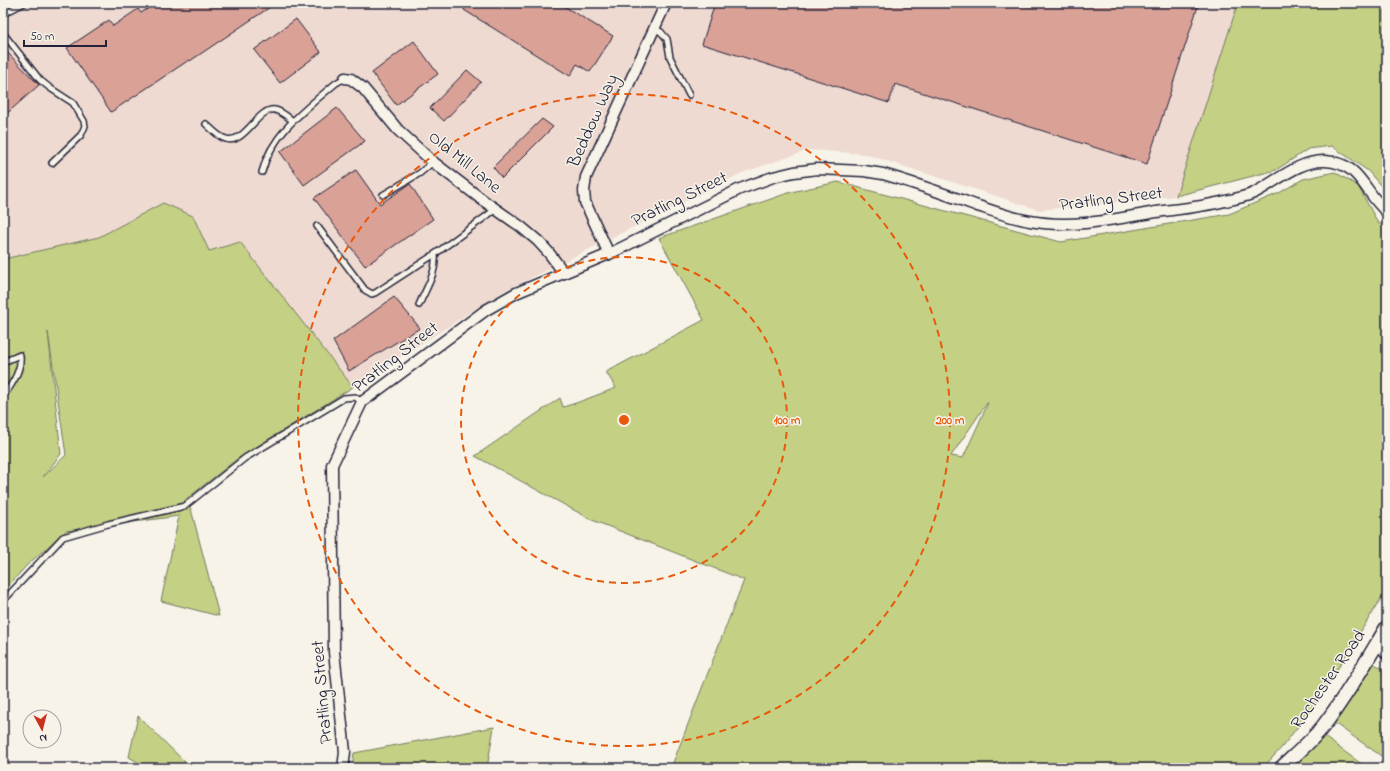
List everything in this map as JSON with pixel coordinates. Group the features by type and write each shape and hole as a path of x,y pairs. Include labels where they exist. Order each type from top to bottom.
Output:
{"street":[{"name":"Beddow Way","path":"609,254 585,202 584,191 586,177 666,3"},
{"name":"Old Mill Lane","path":"345,78 351,79 363,88 398,130 433,162 538,241 549,252 564,273"},
{"name":"Pratling Street","path":"343,768 345,752 334,652 332,465 362,402 486,310 516,293 609,254 756,182 794,172 817,169 864,170 883,174 1017,219 1053,224 1066,224 1113,219 1235,199 1253,193 1308,163 1324,161 1337,163 1348,167 1358,175 1375,200 1387,212"},
{"name":"Rochester Road","path":"1281,768 1303,748 1324,725 1359,674 1387,627"}],"lane":[{"path":"3,14 24,3"},
{"path":"654,28 661,32 667,39 670,57 689,95"},
{"path":"3,33 40,80 73,103 84,121 85,126 81,135 52,164"},
{"path":"262,172 265,158 293,121 336,83 345,78"},
{"path":"206,124 222,138 233,140 266,112 273,109 293,121"},
{"path":"383,195 420,173 433,162"},
{"path":"317,226 365,290 372,294 435,254 496,209"},
{"path":"419,305 434,271 436,264 435,254"},
{"path":"3,362 20,355 17,374 3,396"},
{"path":"3,601 63,538 108,524 185,506 245,458 344,398 355,397 362,402"},
{"path":"1376,646 1387,658"}],"shaded area":[{"path":"3,3 1297,3 1276,170 1176,196 1039,210 865,154 809,150 742,173 501,293 353,387 240,242 209,251 3,257"}],"green space":[{"path":"1238,3 1387,3 1387,193 1368,171 1332,146 1308,149 1276,170 1176,196"},
{"path":"1335,172 1358,186 1378,223 1387,226 1387,589 1317,702 1282,747 1263,768 671,768 744,580 592,520 475,456 560,398 563,407 616,388 606,372 704,320 659,238 791,192 838,182 1061,242 1229,214 1279,193 1303,179","holes":["988,403 963,458 951,456"]},
{"path":"163,203 193,216 209,251 240,242 353,387 237,459 184,501 191,509 219,616 161,601 179,516 66,531 27,565 3,592 3,257 8,258 99,237","holes":["48,332 66,455 43,477 61,454"]},
{"path":"1374,664 1387,670 1387,760 1334,723"},
{"path":"138,716 191,768 144,766 129,757"},
{"path":"494,727 487,768 352,768 354,753"},
{"path":"1323,736 1367,768 1289,768"}],"building":[{"path":"156,3 276,3 111,112 67,48 109,20 113,26 138,9 141,13"},
{"path":"468,3 559,3 613,36 590,72 577,64 570,76 464,10"},
{"path":"715,3 1199,3 1147,164 895,84 889,103 702,44"},
{"path":"296,19 321,52 280,83 254,50"},
{"path":"414,41 438,74 396,105 372,73"},
{"path":"3,48 39,85 3,117"},
{"path":"467,70 481,82 444,121 430,108"},
{"path":"337,108 365,141 304,185 280,152"},
{"path":"542,119 553,127 502,178 493,167"},
{"path":"356,170 380,204 410,184 433,219 365,266 314,198"},
{"path":"394,297 420,328 349,371 333,341"}]}
